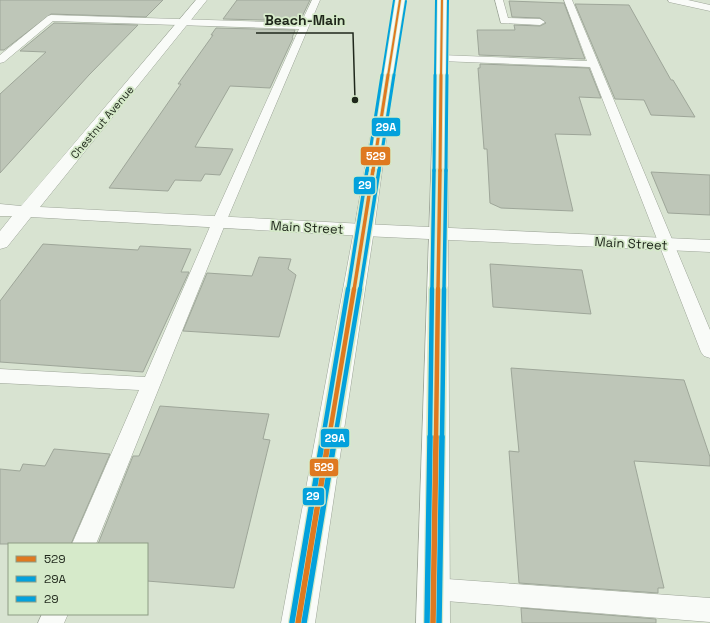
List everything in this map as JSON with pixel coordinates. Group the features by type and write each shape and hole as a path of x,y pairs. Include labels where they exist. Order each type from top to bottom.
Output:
{"main road":[{"name":"Chestnut Avenue","path":"0,242 202,0"},
{"path":"298,623 364,230 400,0"},
{"path":"433,623 442,0"},
{"path":"673,0 706,7 701,14 706,20"},
{"name":"Main Street","path":"0,210 364,230 710,246"}],"lane":[{"path":"84,543 219,222 316,0"},
{"path":"499,0 504,21 540,22"},
{"path":"568,0 710,352"},
{"path":"0,60 51,18 304,26"},
{"path":"441,58 594,64"},
{"path":"0,376 151,384"},
{"path":"433,590 710,610"}],"building":[{"path":"0,0 163,0 146,17 51,14 4,50 0,50"},
{"path":"237,0 310,0 300,21 223,19"},
{"path":"509,1 564,3 585,59 479,55 477,30 515,30 514,25 540,26 546,23 540,18 512,17"},
{"path":"575,4 629,5 671,80 673,80 695,117 651,115 644,100 615,99"},
{"path":"54,23 138,25 89,75 0,173 0,94 46,52 20,51"},
{"path":"216,28 295,30 293,38 270,88 230,86 195,147 233,149 220,175 205,174 201,181 175,180 168,191 109,188 181,84 178,84 213,35 211,35"},
{"path":"480,64 589,68 601,98 579,97 591,135 555,134 573,211 501,208 490,203 487,149 484,149 478,68 480,68"},
{"path":"651,172 710,175 710,215 668,213"},
{"path":"43,244 138,250 140,246 191,249 181,272 189,272 143,372 0,362 0,301"},
{"path":"259,257 291,259 288,269 296,275 279,337 183,331 207,273 252,276"},
{"path":"490,264 582,270 591,314 493,307"},
{"path":"511,368 684,380 710,457 710,466 634,461 664,588 658,588 658,593 519,583 509,451 519,452"},
{"path":"160,406 269,414 263,439 270,440 234,588 148,581 148,543 98,543 133,456 139,456"},
{"path":"54,449 110,454 71,543 0,544 0,469 20,471 23,464 45,466"},
{"path":"521,608 656,619 656,623 522,623"}],"transit line":[{"name":"29","path":"292,622 358,229 394,0"},
{"name":"529","path":"298,623 364,230 400,0"},
{"name":"29","path":"427,623 436,0"},
{"name":"529","path":"433,623 442,0"},
{"name":"29A","path":"439,623 448,0"},
{"name":"29A","path":"304,623 370,231 406,1"}],"place":[{"name":"Beach-Main","path":"355,100"}]}
